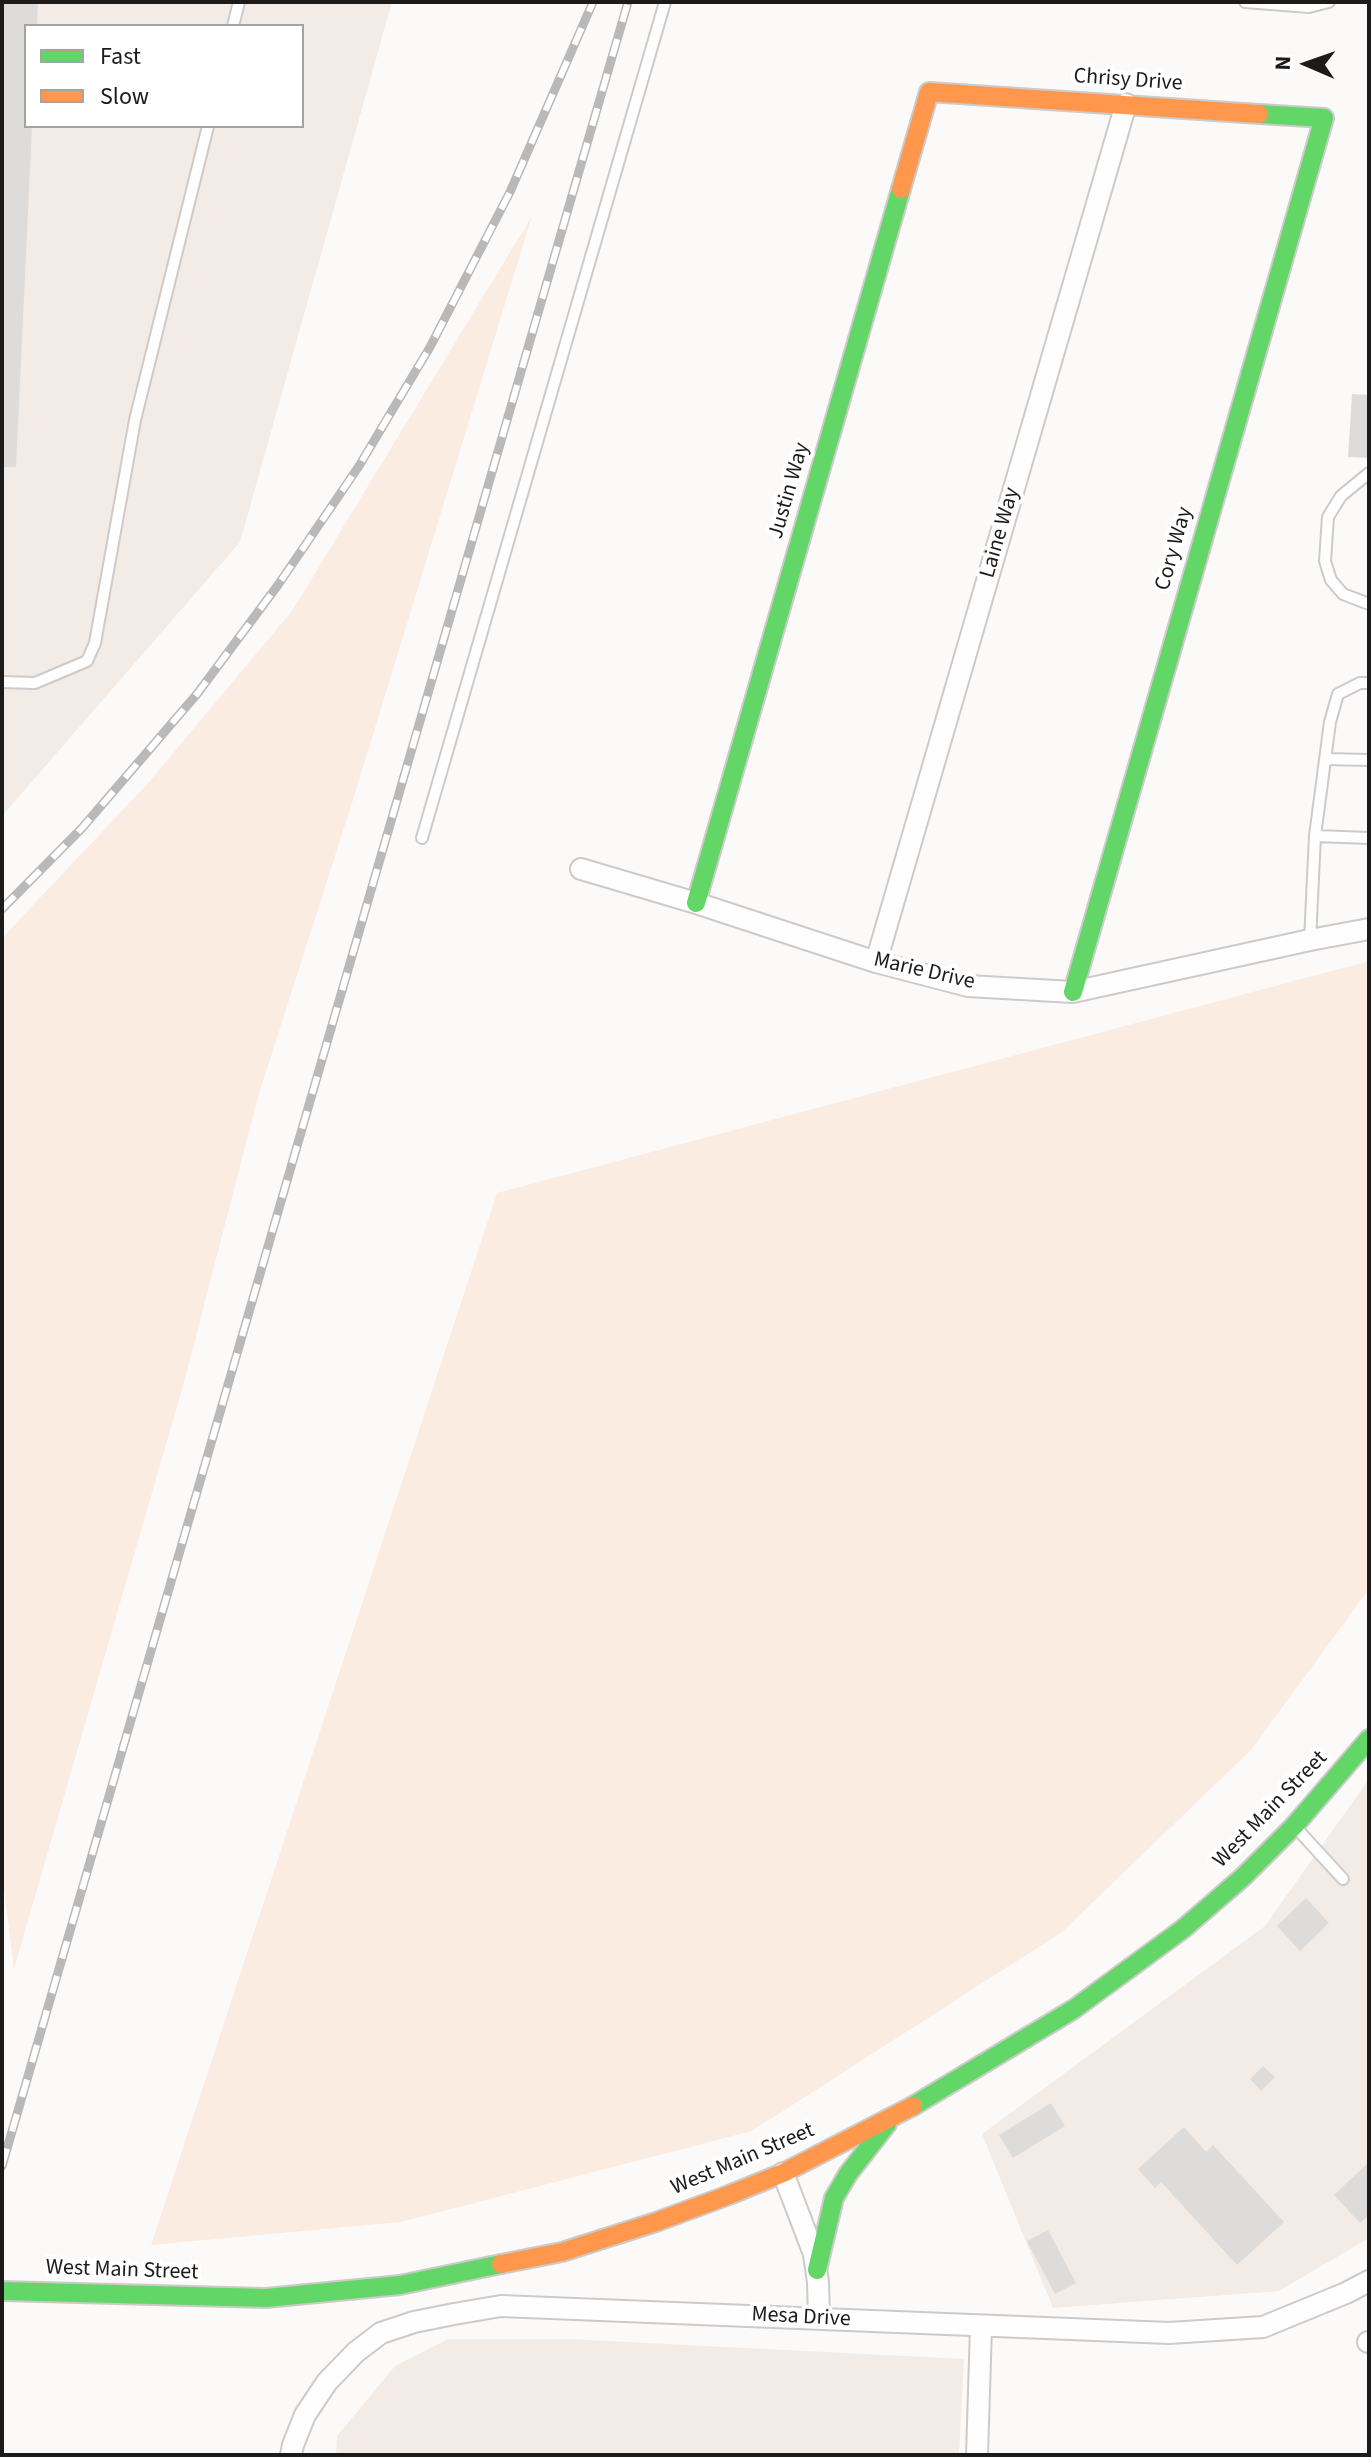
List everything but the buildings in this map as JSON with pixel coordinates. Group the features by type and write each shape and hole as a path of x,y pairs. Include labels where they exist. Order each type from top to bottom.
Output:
{"street":[{"name":"Chrisy Drive","path":"929,92 1324,118"},
{"name":"Justin Way","path":"696,903 929,92"},
{"name":"Laine Way","path":"876,962 1126,104"},
{"name":"Cory Way","path":"1073,992 1324,118"},
{"name":"Marie Drive","path":"581,869 876,962 968,986 1073,992 1369,929"},
{"name":"West Main Street","path":"2,2291 266,2298 400,2285 562,2252 656,2222 783,2173 892,2118 1035,2033 1132,1968 1243,1877 1294,1826 1369,1739"},
{"path":"817,2270 832,2206 840,2186 892,2118"},
{"path":"783,2173 810,2240 817,2270 819,2318"},
{"name":"Mesa Drive","path":"291,2455 305,2415 327,2382 356,2352 381,2333 414,2322 501,2306 1169,2333 1263,2327 1369,2281"},
{"path":"977,2455 981,2327"}],"lane":[{"path":"234,24 239,2"},
{"path":"422,838 665,2"},
{"path":"1245,2 1309,7 1329,2"},
{"path":"2,682 35,683 87,661 95,643 135,420 208,128"},
{"path":"1369,473 1341,496 1328,517 1325,561 1331,580 1343,594 1369,604"},
{"path":"1310,940 1315,836 1330,722 1338,694 1360,683 1369,683"},
{"path":"1325,759 1369,760"},
{"path":"1315,836 1369,838"},
{"path":"1294,1826 1343,1879"}],"shaded area":[{"path":"2,2 392,2 240,542 2,816"},
{"path":"532,216 352,803 258,1097 185,1379 14,1969 2,1873 2,938 149,782 292,611"},
{"path":"1369,961 1369,1589 1251,1750 1062,1932 752,2131 401,2222 151,2245 497,1193"},
{"path":"1369,1779 1369,2238 1279,2291 1053,2308 982,2134 1265,1926"},
{"path":"448,2339 568,2339 964,2359 959,2455 336,2455 337,2436 395,2366"}],"railway":[{"path":"2,909 82,828 197,694 278,585 359,466 430,347 510,192 593,2"},
{"path":"2,2166 628,2"}],"traffic: fast":[{"path":"1073,992 1324,118 1259,114"},
{"path":"696,903 901,189"},
{"path":"913,2106 1074,2009 1183,1929 1243,1877 1294,1826 1369,1739"},
{"path":"817,2270 834,2198 848,2174 887,2124"},
{"path":"2,2291 266,2298 400,2285 501,2264"}],"traffic: slow":[{"path":"901,189 929,92 1259,114"},
{"path":"501,2264 562,2252 729,2195 783,2173 913,2106"}]}
